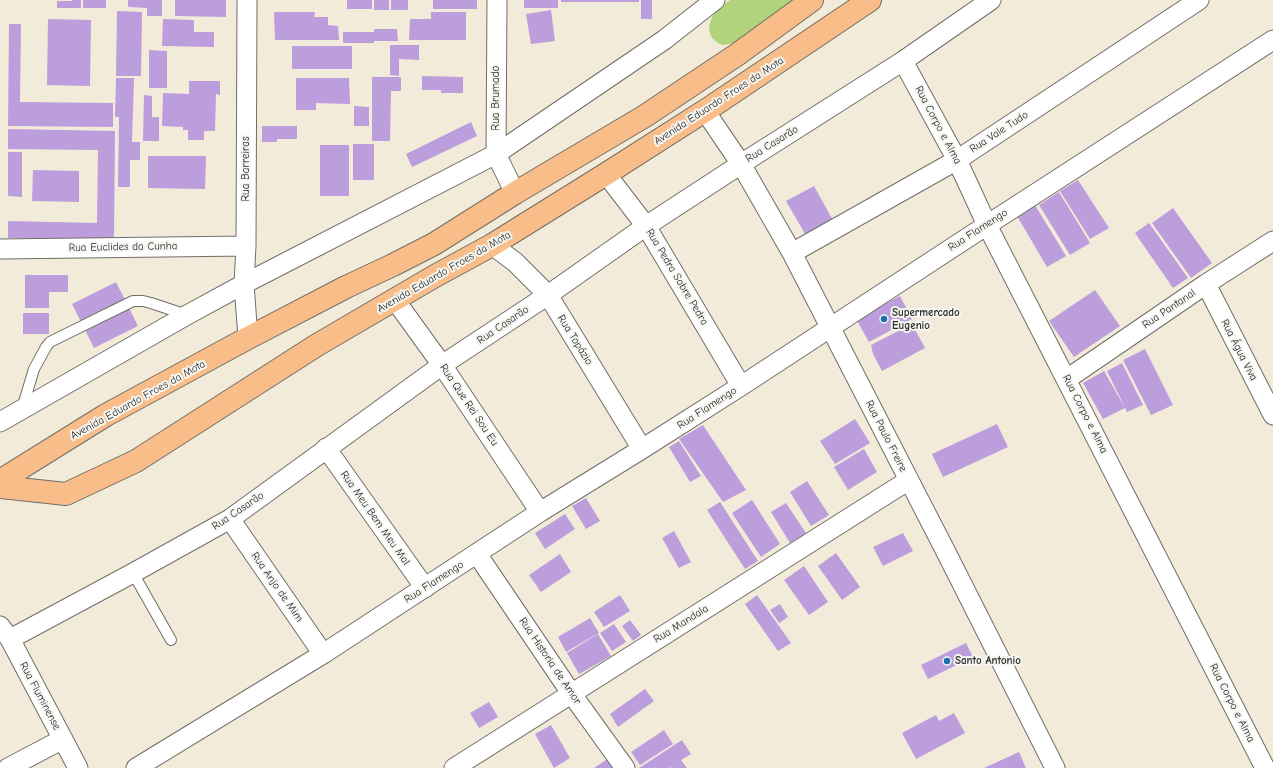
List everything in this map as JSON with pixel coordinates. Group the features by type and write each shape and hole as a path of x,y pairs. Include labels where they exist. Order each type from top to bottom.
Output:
{"highway":[{"name":"Avenida Eduardo Froes da Mota","path":"0,481 106,415 248,338 346,287 434,244 515,193 645,116 738,54 812,0"},
{"name":"Avenida Eduardo Froes da Mota","path":"0,487 66,494 136,462 317,345 435,276 492,245 606,174 704,111 870,0"}],"street":[{"name":"Rua Barreiras","path":"247,0 246,246 244,284 248,338"},
{"name":"Rua Brumado","path":"496,0 496,154 515,193"},
{"path":"0,422 22,408 244,284 496,154 664,40 715,0"},
{"name":"Rua Casarão","path":"5,633 133,573 230,519 442,365 548,295 646,226 903,61 991,0"},
{"name":"Rua Vale Tudo","path":"792,253 957,160 1199,0"},
{"name":"Rua Flamengo","path":"136,768 323,654 540,512 741,386 1273,40"},
{"name":"Rua Corpo e Alma","path":"903,61 957,160 987,225 1265,768"},
{"name":"Rua Paulo Freire","path":"704,111 741,164 792,253 1055,768"},
{"name":"Rua Pedra Sobre Pedra","path":"606,174 646,226 741,386"},
{"name":"Rua Pantanal","path":"1067,379 1206,284 1273,241"},
{"name":"Rua Topázio","path":"492,245 515,262 548,295 642,449"},
{"name":"Rua Euclides da Cunha","path":"0,249 246,246"},
{"name":"Rua Água Viva","path":"1206,284 1273,415"},
{"name":"Rua Que Rei Sou Eu","path":"395,300 442,365 540,512"},
{"name":"Rua Meu Bem Meu Mal","path":"326,448 425,588"},
{"name":"Rua Mandala","path":"454,768 909,480"},
{"name":"Rua Anjo de Mim","path":"230,519 323,654"},
{"name":"Rua Historia de Amor","path":"477,554 571,693 625,768"},
{"name":"Rua Fluminense","path":"5,633 78,768"},
{"path":"8,768 63,739"}],"lane":[{"path":"22,408 37,363 50,342 133,302 143,301 187,315"},
{"path":"133,573 171,640"}],"green space":[{"path":"730,0 800,0 742,39 723,45 712,38 709,30 710,23 712,17 721,6"}],"building":[{"path":"81,0 81,8 57,8 57,1"},
{"path":"83,0 106,0 106,8 83,8"},
{"path":"128,0 162,0 162,16 147,16 147,8 128,7"},
{"path":"175,0 226,0 226,17 175,16"},
{"path":"347,0 372,0 372,9 347,9"},
{"path":"374,0 389,0 389,10 374,10"},
{"path":"391,0 408,0 408,10 391,10"},
{"path":"433,0 477,0 477,9 433,9"},
{"path":"524,0 558,0 558,8 524,8"},
{"path":"561,0 639,0 639,2 561,2"},
{"path":"641,0 652,0 652,19 641,19"},
{"path":"551,10 555,41 531,44 526,14"},
{"path":"117,11 142,12 141,76 116,76"},
{"path":"274,12 315,12 314,17 328,17 328,25 338,26 339,40 275,40"},
{"path":"431,12 466,12 466,40 409,40 410,19 431,19"},
{"path":"48,19 91,20 90,86 47,85"},
{"path":"163,19 194,20 194,32 214,32 214,47 162,46"},
{"path":"9,24 21,24 20,102 113,103 113,127 8,126"},
{"path":"374,29 397,29 398,41 343,43 343,32 374,32"},
{"path":"390,45 419,45 419,60 399,59 399,76 390,75"},
{"path":"292,46 352,46 352,69 292,69"},
{"path":"149,50 167,51 167,88 149,88"},
{"path":"422,76 463,77 463,93 441,93 441,90 422,90"},
{"path":"372,77 401,77 401,91 391,91 390,141 372,141"},
{"path":"116,78 134,78 132,142 140,142 140,160 130,160 130,187 118,187 119,117 115,117"},
{"path":"296,78 349,78 350,104 316,103 316,110 296,110"},
{"path":"189,81 220,81 220,95 216,94 215,131 204,131 204,140 188,140 188,130 183,130 183,127 162,126 163,93 189,94"},
{"path":"144,95 152,96 152,117 159,117 159,141 143,141"},
{"path":"354,106 369,107 369,126 354,126"},
{"path":"471,122 477,136 412,167 406,154"},
{"path":"262,126 297,126 297,139 277,139 277,142 262,142"},
{"path":"8,129 115,131 114,240 8,238 8,221 97,223 98,150 8,149"},
{"path":"353,144 374,144 374,180 353,180"},
{"path":"320,145 349,145 349,196 320,196"},
{"path":"8,152 22,152 22,197 8,196"},
{"path":"148,156 206,156 205,189 148,188"},
{"path":"33,170 79,171 79,202 32,201"},
{"path":"1078,180 1109,228 1090,239 1060,191"},
{"path":"814,186 835,224 808,239 786,201"},
{"path":"1059,192 1090,243 1070,255 1039,205"},
{"path":"1035,205 1066,256 1047,267 1017,216"},
{"path":"1173,208 1212,263 1191,278 1152,223"},
{"path":"1149,223 1188,278 1173,288 1135,233"},
{"path":"25,275 68,275 68,292 49,292 49,308 25,308"},
{"path":"116,282 138,326 94,348 72,304"},
{"path":"1095,290 1120,326 1074,357 1049,321"},
{"name":"Supermercado Eugenio","path":"900,296 912,319 869,342 856,319"},
{"path":"23,313 49,313 49,334 23,334"},
{"path":"912,324 925,348 882,371 873,354 871,345"},
{"path":"1145,349 1173,405 1151,415 1123,360"},
{"path":"1122,363 1143,405 1127,412 1107,371"},
{"path":"1104,371 1125,408 1103,419 1083,383"},
{"path":"855,419 870,443 835,464 820,441"},
{"path":"997,424 1008,447 943,477 932,454"},
{"path":"703,425 746,490 723,502 679,439"},
{"path":"679,441 701,476 690,482 669,447"},
{"path":"864,449 877,472 848,490 834,467"},
{"path":"807,481 829,515 811,526 790,492"},
{"path":"586,498 600,521 586,529 572,506"},
{"path":"752,500 780,544 761,557 732,513"},
{"path":"720,502 758,561 745,569 707,510"},
{"path":"786,503 806,533 790,543 771,512"},
{"path":"565,514 575,529 545,549 535,533"},
{"path":"674,531 691,562 679,568 662,538"},
{"path":"903,533 913,551 883,566 873,547"},
{"path":"836,553 860,587 842,600 818,566"},
{"path":"560,554 571,572 541,592 529,575"},
{"path":"804,566 828,602 809,615 784,580"},
{"path":"620,595 630,611 604,627 594,612"},
{"path":"757,595 791,643 778,651 745,604"},
{"path":"780,604 788,617 779,623 770,610"},
{"path":"590,618 599,633 566,652 558,637"},
{"path":"630,620 641,635 633,641 622,626"},
{"path":"614,624 626,642 612,651 600,633"},
{"path":"598,634 611,656 579,674 567,653"},
{"name":"Santo Antonio","path":"966,643 973,657 928,679 921,665"},
{"path":"645,689 654,701 618,727 610,714"},
{"path":"489,702 498,717 479,728 470,713"},
{"path":"954,713 965,733 916,759 902,733 936,715 939,721"},
{"path":"551,725 570,758 554,768 535,734"},
{"path":"664,730 673,744 640,765 631,752"},
{"path":"682,740 691,754 681,760 687,768 669,768 676,763 668,768 639,768"},
{"path":"1019,752 1026,768 984,768"},
{"path":"609,758 616,768 594,768"}],"place":[{"name":"Supermercado Eugenio","path":"884,319"},
{"name":"Santo Antonio","path":"947,661"}]}
